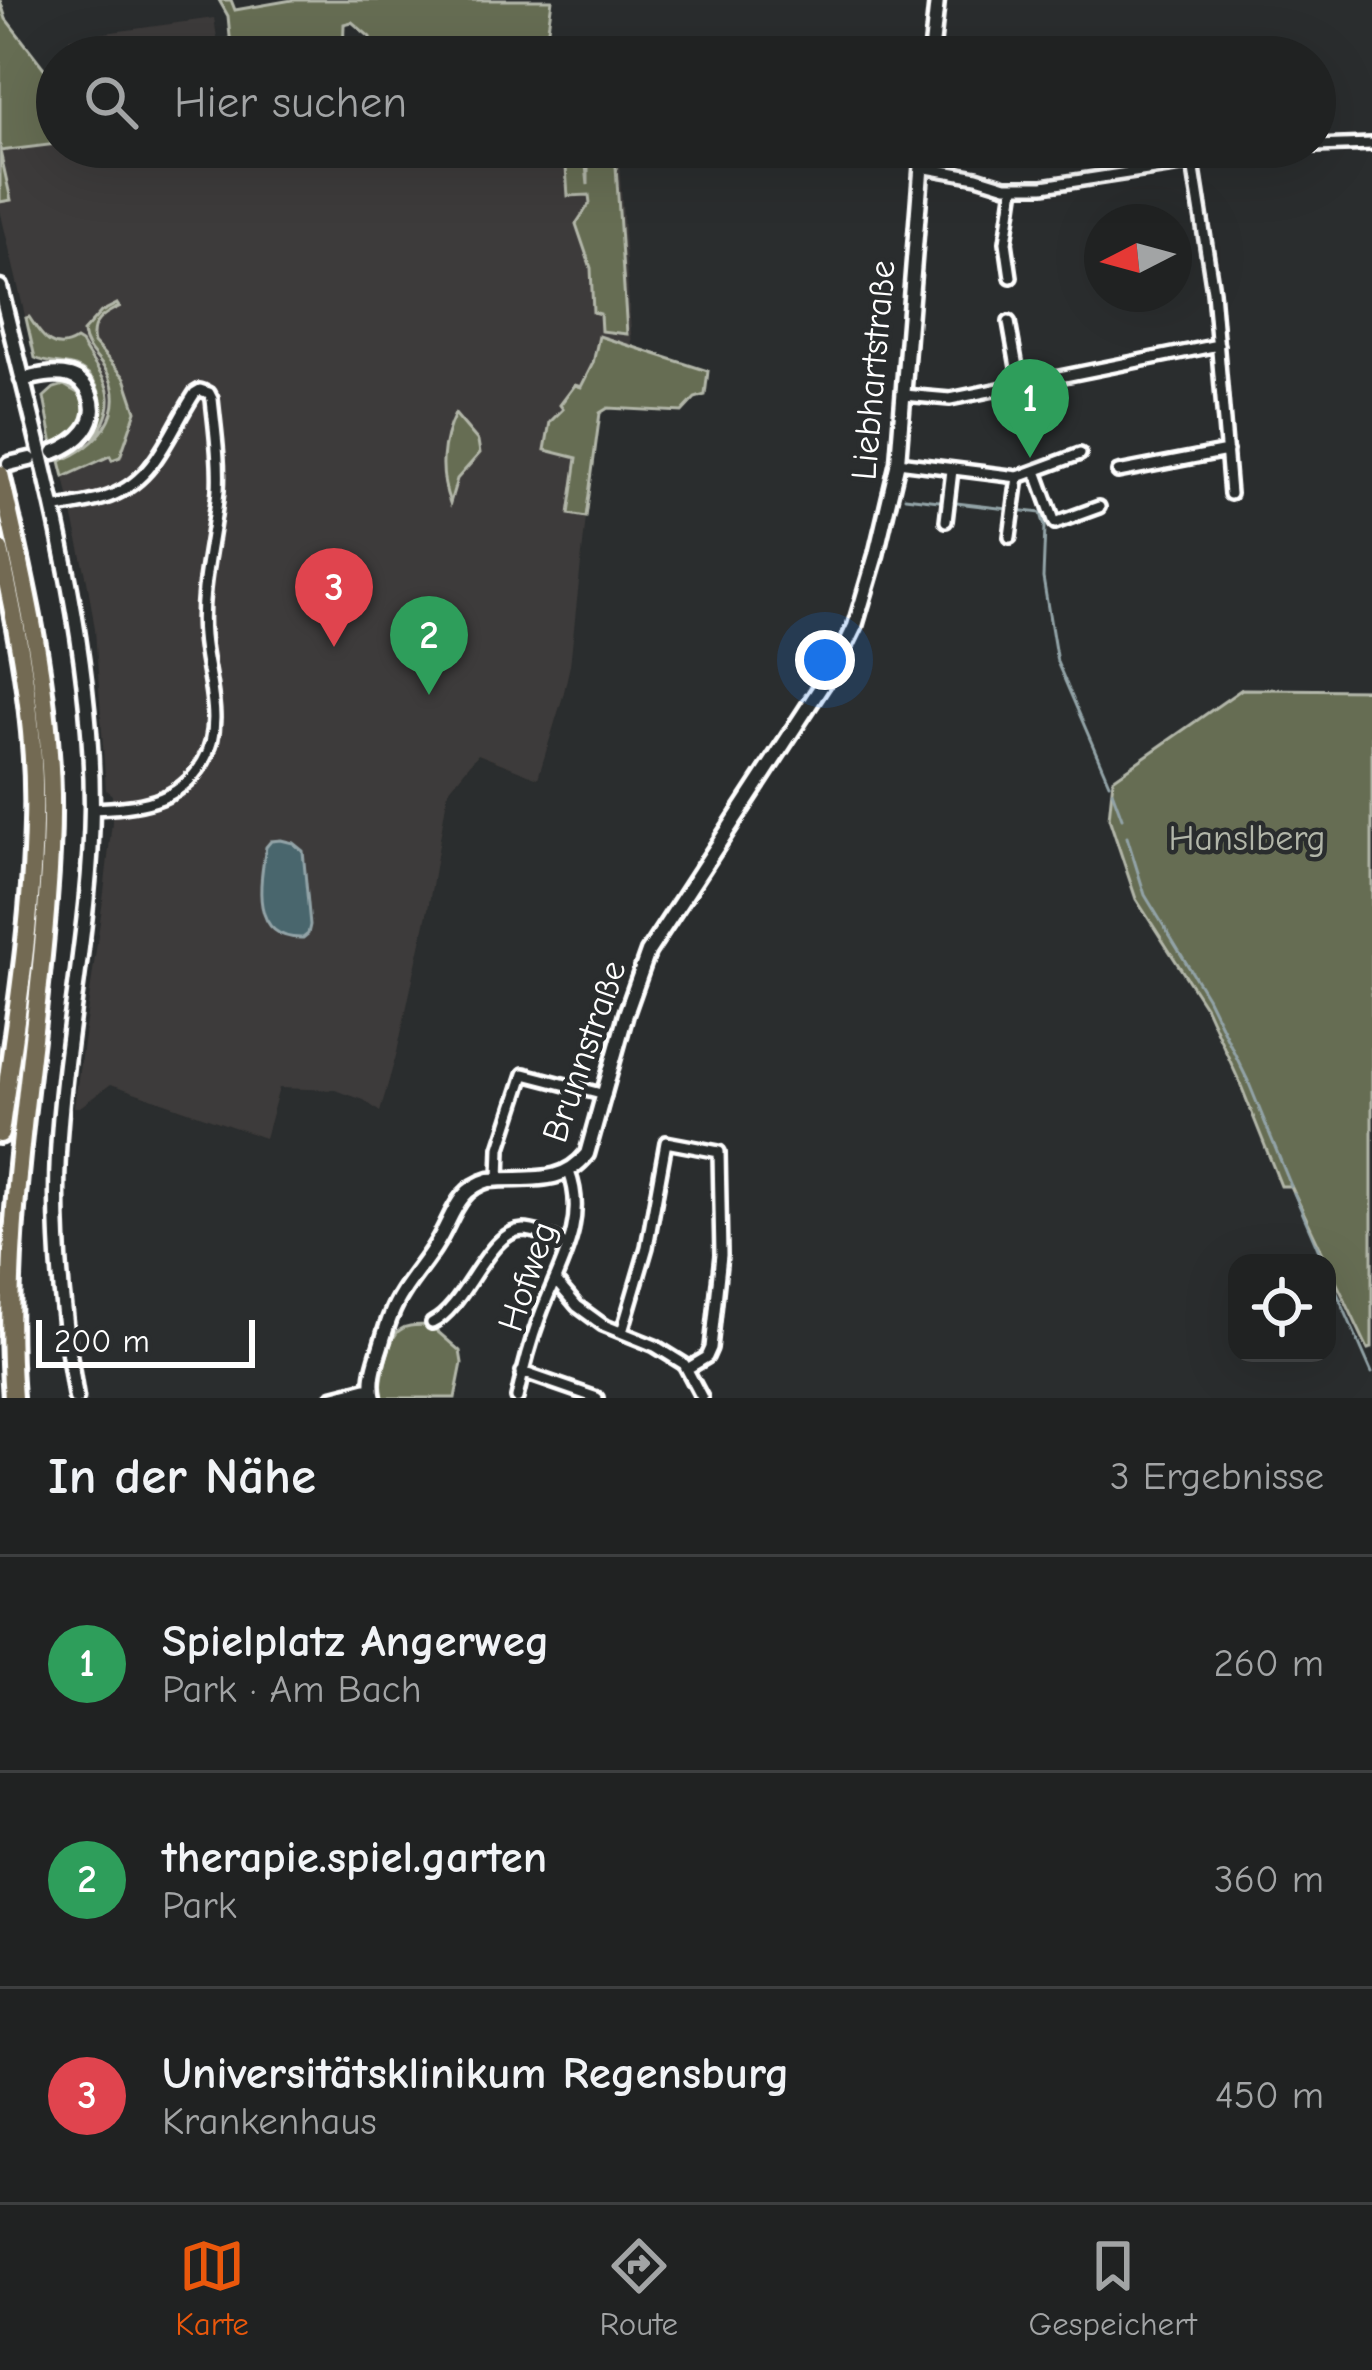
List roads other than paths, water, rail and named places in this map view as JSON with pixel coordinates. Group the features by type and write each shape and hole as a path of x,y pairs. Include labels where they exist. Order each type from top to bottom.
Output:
{"highway":[{"path":"5,469 38,658 51,822 44,939 15,1145 8,1235 7,1326 13,1398"},
{"path":"0,550 22,661 34,790 27,936 0,1134"}],"street":[{"path":"933,36 937,0"},
{"path":"1336,145 1372,144"},
{"name":"Liebhartstraße","path":"863,596 901,463 922,168"},
{"path":"934,168 1015,187 1166,168"},
{"path":"1194,168 1213,291 1230,494"},
{"path":"1011,277 1006,242 1015,187"},
{"path":"0,287 71,586 91,756 91,850 57,1180 64,1317 76,1398"},
{"path":"1009,322 1020,384"},
{"path":"904,395 950,399 1218,345"},
{"path":"22,380 65,375 88,390 93,405 89,425 77,440 54,452"},
{"path":"54,509 99,500 134,484 160,455 195,393 209,393 218,477 202,614 214,710 210,748 192,778 170,796 135,806 92,809"},
{"path":"1118,472 1227,452"},
{"path":"901,463 1018,477 1080,454"},
{"path":"5,469 31,459"},
{"path":"946,521 952,470"},
{"path":"1036,471 1055,524 1100,507"},
{"path":"1010,537 1018,477"},
{"name":"Brunnstraße","path":"499,1179 547,1179 569,1172 587,1154 648,952 838,661 863,596"},
{"path":"333,1398 373,1393 373,1374 391,1315 437,1244 457,1202 479,1183 499,1179 500,1148 524,1073 605,1095"},
{"path":"622,1332 647,1247 666,1142 719,1152 721,1255 711,1348 707,1357 687,1369"},
{"name":"Hofweg","path":"517,1398 540,1314 575,1221 576,1194 569,1172"},
{"path":"432,1323 443,1317 510,1234 529,1230 568,1246"},
{"path":"555,1280 589,1316 670,1355 687,1369 701,1398"},
{"path":"523,1372 598,1398"}],"water":[{"path":"281,840 303,851 310,925 303,938 274,929 262,906 266,847"}],"waterway":[{"path":"894,513 901,476"},
{"path":"905,497 1041,513 1043,578 1057,662 1109,783"},
{"path":"888,534 891,522"},
{"path":"862,625 886,540"},
{"path":"819,705 859,634"},
{"path":"783,757 814,712"},
{"path":"762,789 777,766"},
{"path":"1112,791 1122,818"},
{"path":"1127,837 1145,895 1207,997 1291,1186"},
{"path":"626,1036 631,1019"},
{"path":"620,1063 625,1042"},
{"path":"613,1091 619,1068"},
{"path":"602,1132 610,1103"},
{"path":"1294,1193 1320,1254"},
{"path":"1336,1291 1372,1373"}],"place":[{"name":"Spielplatz Angerweg","path":"1030,458"},
{"name":"Universitätsklinikum Regensburg","path":"334,647"},
{"name":"therapie.spiel.garten","path":"429,695"}],"park label":[{"name":"Hanslberg","path":"1247,837"}]}
